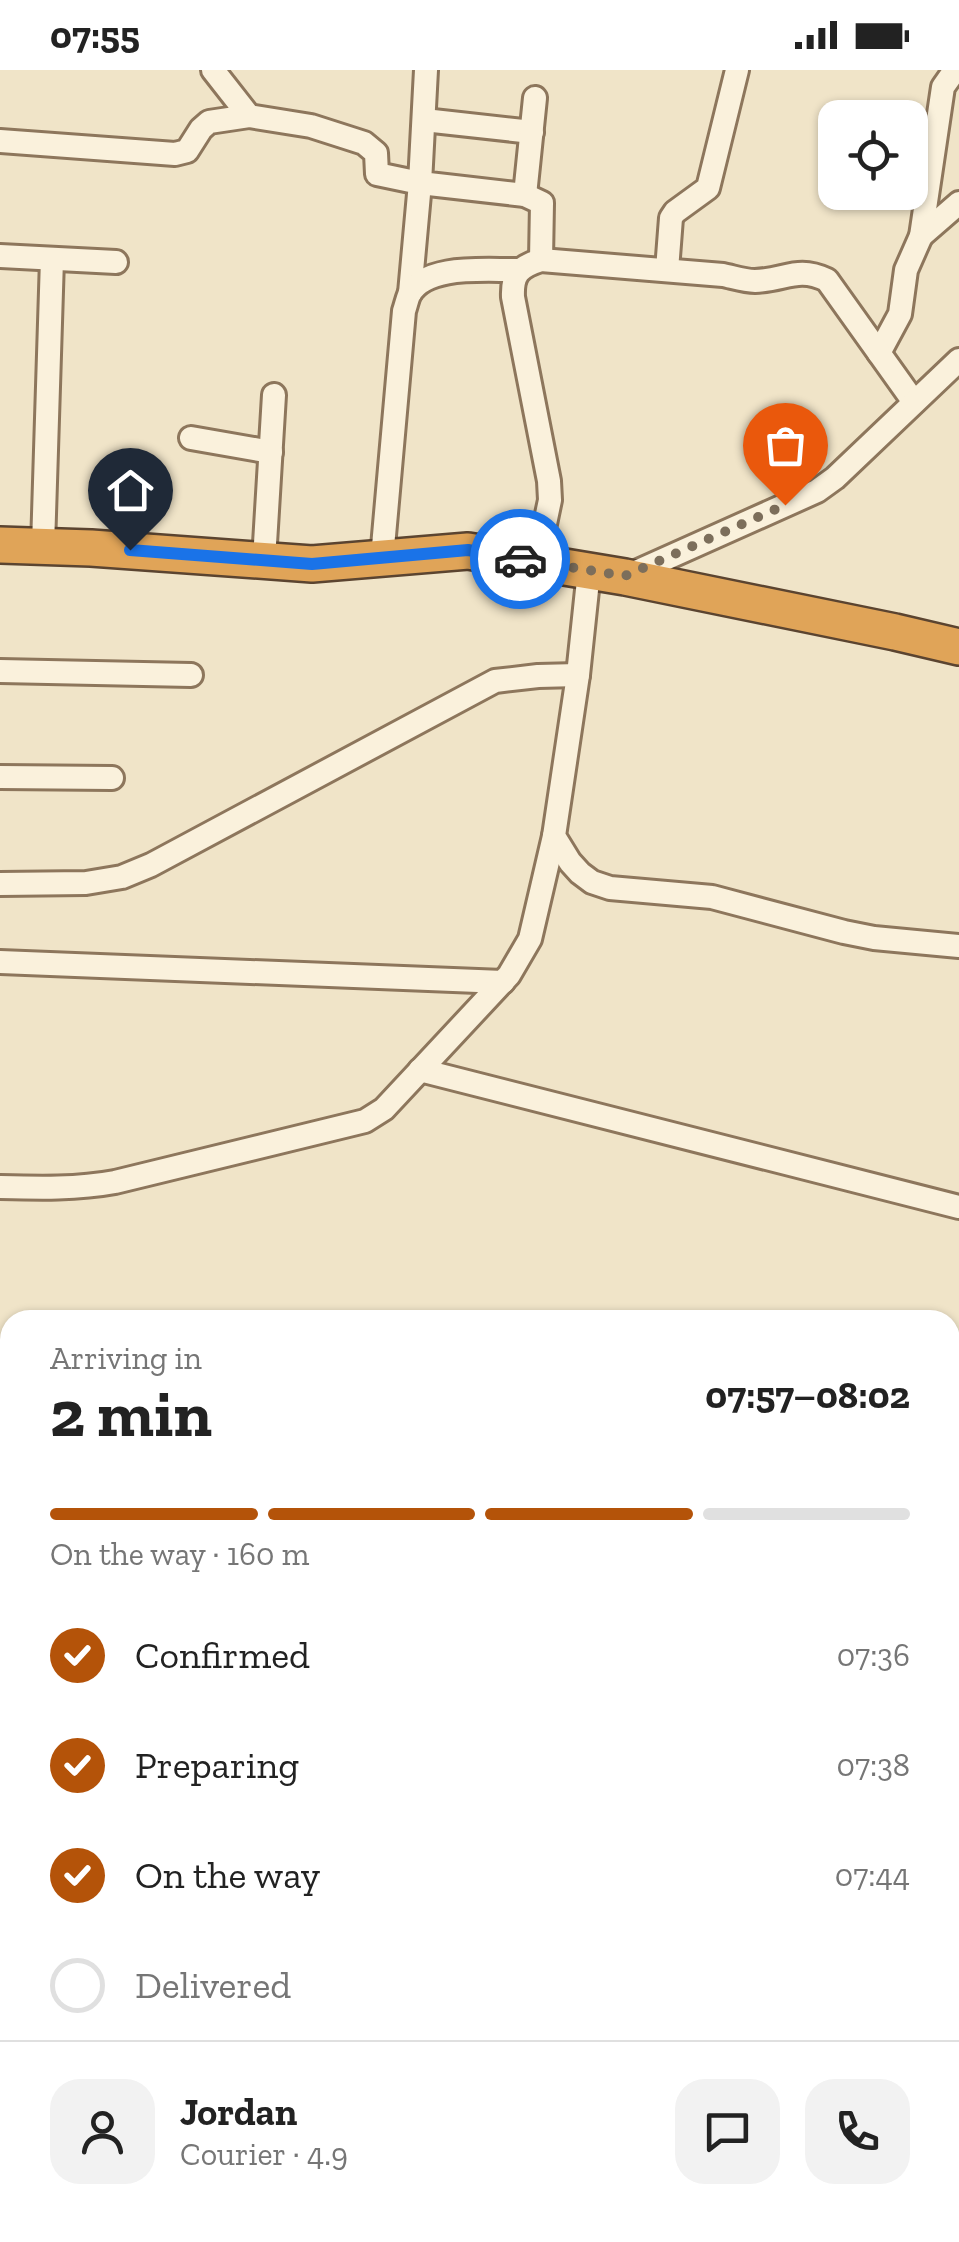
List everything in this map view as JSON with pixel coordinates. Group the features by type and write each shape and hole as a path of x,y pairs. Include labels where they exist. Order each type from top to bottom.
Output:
{"highway":[{"path":"0,546 91,548 312,564 468,550 625,576 959,647"}],"street":[{"path":"213,70 249,116"},
{"path":"382,558 404,310 410,293 420,183 426,70"},
{"path":"667,270 671,218 708,188 737,70"},
{"path":"882,357 900,314 906,270 921,236 944,86 955,70"},
{"path":"525,195 535,98"},
{"path":"0,140 175,154 187,152 208,122 249,116 311,126 364,143 376,153 378,174 525,195 542,204 541,260"},
{"path":"424,120 532,132"},
{"path":"921,236 959,203"},
{"path":"0,256 116,262"},
{"path":"42,546 52,259"},
{"path":"410,293 423,280 446,272 519,270 541,260 723,275 750,281 813,273 828,280 909,395"},
{"path":"519,270 513,282 514,297 549,481 550,500 537,562"},
{"path":"625,576 817,491 835,478 909,395 959,360"},
{"path":"264,560 274,395"},
{"path":"191,438 271,452"},
{"path":"0,1187 103,1184 365,1120 384,1109 503,982 530,939 554,836 589,570"},
{"path":"0,671 191,675"},
{"path":"0,884 86,883 122,877 495,681 526,676 578,676"},
{"path":"0,777 112,778"},
{"path":"554,836 580,873 610,888 712,896 844,932 959,946"},
{"path":"0,962 503,982"},
{"path":"420,1070 959,1207"}],"way so far":[{"path":"520,559 625,576 785,505"}],"route":[{"path":"130,550 312,564 468,550 520,559"}]}
